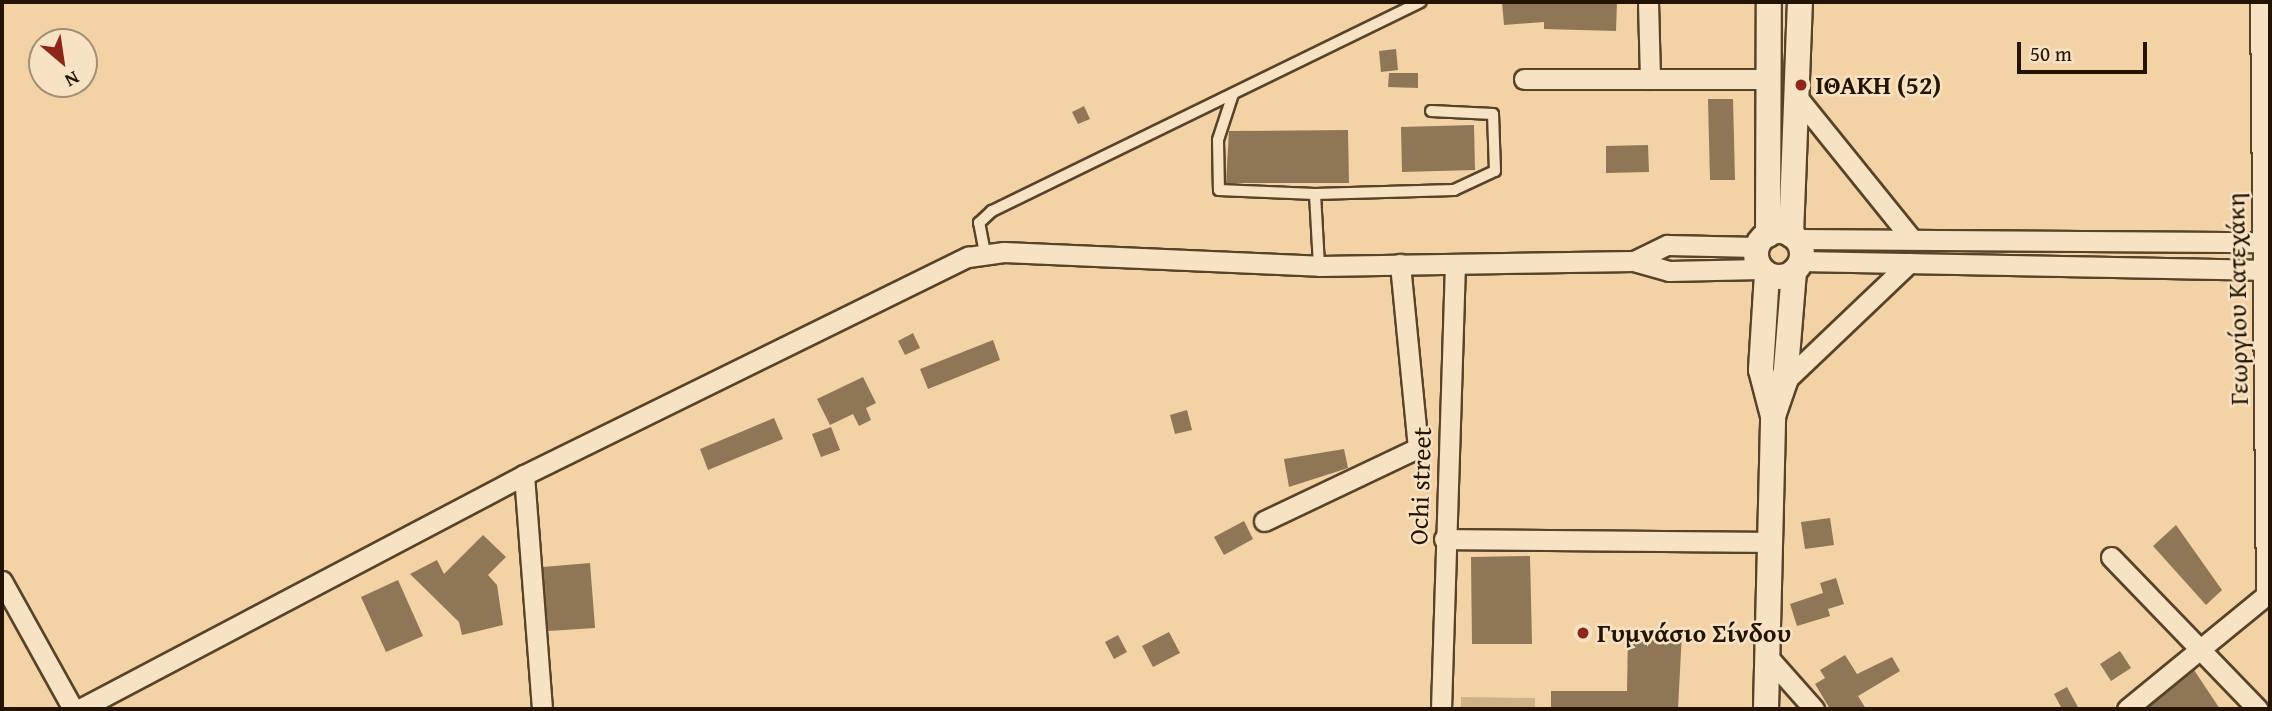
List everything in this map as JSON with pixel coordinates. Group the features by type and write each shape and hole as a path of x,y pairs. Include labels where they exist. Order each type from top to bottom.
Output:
{"street":[{"path":"1648,2 1650,79"},
{"path":"1766,709 1766,541 1773,416 1785,381 1768,79 1769,2"},
{"path":"1773,416 1761,370 1779,254 1798,97 1800,2"},
{"name":"Γεωργίου Κατεχάκη","path":"2264,14 2262,242 2267,270 2268,594"},
{"path":"1524,79 1768,79"},
{"path":"1798,97 1911,238"},
{"path":"1779,254 1911,238 2262,242"},
{"path":"2070,240 2071,266"},
{"path":"80,709 524,475 985,253 1319,266 1634,261 1667,245 1909,263 2267,270"},
{"path":"1785,381 1909,263"},
{"path":"1264,520 1418,448 1400,264"},
{"name":"Ochi street","path":"1441,709 1444,539 1455,264"},
{"path":"524,475 542,709"},
{"path":"1444,539 1766,541"},
{"path":"2111,557 2258,709"},
{"path":"2,581 73,709"},
{"path":"2127,709 2268,594"},
{"path":"1767,656 1814,709"}],"lane":[{"path":"985,253 982,216 1421,2"},
{"path":"1233,94 1218,140 1219,190 1315,194 1454,190 1495,171 1493,114 1431,111"},
{"path":"1315,194 1319,266"}],"shaded area":[{"path":"1461,697 1535,698 1535,709 1461,709"}],"building":[{"path":"1502,2 1617,2 1616,31 1544,29 1544,22 1504,25"},
{"path":"1396,49 1398,70 1381,72 1379,51"},
{"path":"1389,73 1418,73 1418,88 1388,87"},
{"path":"1708,99 1733,99 1735,180 1710,180"},
{"path":"1084,106 1090,119 1078,124 1072,112"},
{"path":"1474,125 1475,170 1402,172 1401,127"},
{"path":"1348,130 1349,183 1226,183 1229,131"},
{"path":"1648,145 1649,172 1606,173 1606,146"},
{"path":"913,333 920,348 905,355 898,341"},
{"path":"993,340 1000,360 928,389 920,369"},
{"path":"863,377 876,403 866,408 871,420 859,426 853,414 830,425 817,399"},
{"path":"1187,410 1192,430 1175,434 1170,415"},
{"path":"774,418 783,439 708,470 700,449"},
{"path":"831,427 840,450 821,457 812,434"},
{"path":"1344,449 1348,468 1289,487 1284,459"},
{"path":"1830,518 1834,545 1805,549 1801,522"},
{"path":"1244,521 1253,539 1224,555 1214,537"},
{"path":"2176,525 2222,590 2206,605 2153,546"},
{"path":"483,535 506,557 488,575 497,585 503,625 462,635 459,622 410,574 437,560 444,574"},
{"path":"1530,556 1532,644 1472,644 1471,557"},
{"path":"590,563 595,628 548,631 543,567"},
{"path":"1836,578 1844,604 1828,609 1830,616 1797,626 1790,604 1823,593 1820,583"},
{"path":"398,580 423,636 386,652 361,597"},
{"path":"1169,632 1180,653 1153,667 1142,646"},
{"path":"1628,632 1682,632 1678,709 1551,709 1551,691 1627,691"},
{"path":"1118,635 1127,652 1114,659 1105,642"},
{"path":"2120,651 2131,668 2111,681 2100,664"},
{"path":"1845,655 1857,674 1892,657 1900,671 1858,696 1866,709 1830,709 1815,684 1825,678 1820,670"},
{"path":"2194,670 2220,709 2146,709"},
{"path":"2067,687 2079,709 2062,709 2054,694"}],"place":[{"name":"ΙΘΑΚΗ (52)","path":"1801,85"},
{"name":"Γυμνάσιο Σίνδου","path":"1583,633"}]}
